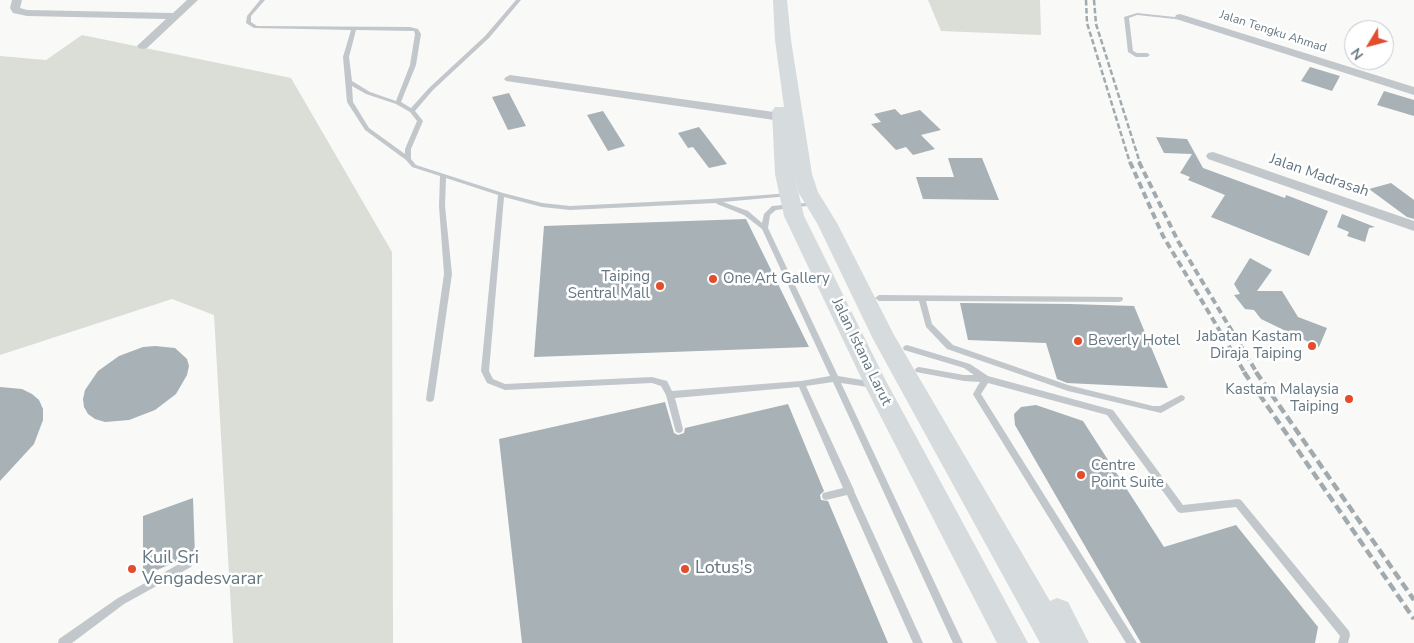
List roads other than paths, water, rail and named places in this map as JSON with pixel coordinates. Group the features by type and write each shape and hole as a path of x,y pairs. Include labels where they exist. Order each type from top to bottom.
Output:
{"main road":[{"name":"Jalan Istana Larut","path":"780,0 783,40 803,174 804,200 794,216 877,386 1014,643"},
{"name":"Jalan Istana Larut","path":"783,40 781,117 784,174 804,200 896,343 1057,643"},
{"name":"Jalan Istana Larut","path":"804,200 848,245 879,298 896,343 919,370 1074,643"}],"street":[{"path":"17,0 15,8 17,11 27,13 176,16"},
{"path":"143,46 193,0"},
{"name":"Jalan Tengku Ahmad","path":"1186,18 1414,91"},
{"path":"510,80 781,117"},
{"name":"Jalan Madrasah","path":"1213,156 1414,226"}],"lane":[{"path":"263,0 249,16 248,23 256,27 416,30 418,34 412,65 398,103"},
{"path":"412,111 431,89 487,38 519,0"},
{"path":"1147,55 1136,55 1132,52 1126,17 1137,14 1186,18"},
{"path":"354,29 346,57 350,82 350,102 367,129 408,159 414,166 542,205 570,208 710,201 804,200"},
{"path":"350,82 368,93 398,103 412,111 420,121 408,149 408,159"},
{"path":"430,400 448,274 442,206 443,176"},
{"path":"502,194 485,370 490,381 505,387 652,380 664,383 670,395 679,429"},
{"path":"765,228 767,214 774,208 804,200"},
{"path":"710,201 724,203 742,210 765,228 958,643"},
{"path":"879,298 1118,299"},
{"path":"922,298 929,325 950,347 1068,388 1153,409 1161,410 1181,398"},
{"path":"896,343 967,366 986,379"},
{"path":"919,370 964,378 986,379 1110,412 1182,509 1238,503 1344,635 1343,643"},
{"path":"670,395 801,384 834,379 877,386"},
{"path":"986,379 977,394 1132,643"},
{"path":"801,384 918,643"},
{"path":"826,496 850,490"},
{"path":"63,643 121,601 188,564"}],"railway":[{"path":"1086,0 1087,23 1130,163"},
{"path":"1094,0 1096,24 1140,163"},
{"path":"1130,162 1163,236 1245,373"},
{"path":"1139,162 1178,241 1257,373"},
{"path":"1244,372 1414,619"},
{"path":"1256,372 1414,600"}],"place":[{"name":"One Art Gallery","path":"713,279"},
{"name":"Taiping Sentral Mall","path":"660,286"},
{"name":"Beverly Hotel","path":"1078,341"},
{"name":"Jabatan Kastam Diraja Taiping","path":"1312,346"},
{"name":"Kastam Malaysia Taiping","path":"1349,399"},
{"name":"Centre Point Suite","path":"1081,475"},
{"name":"Kuil Sri Vengadesvarar","path":"132,569"},
{"name":"Lotus's","path":"685,569"}]}
